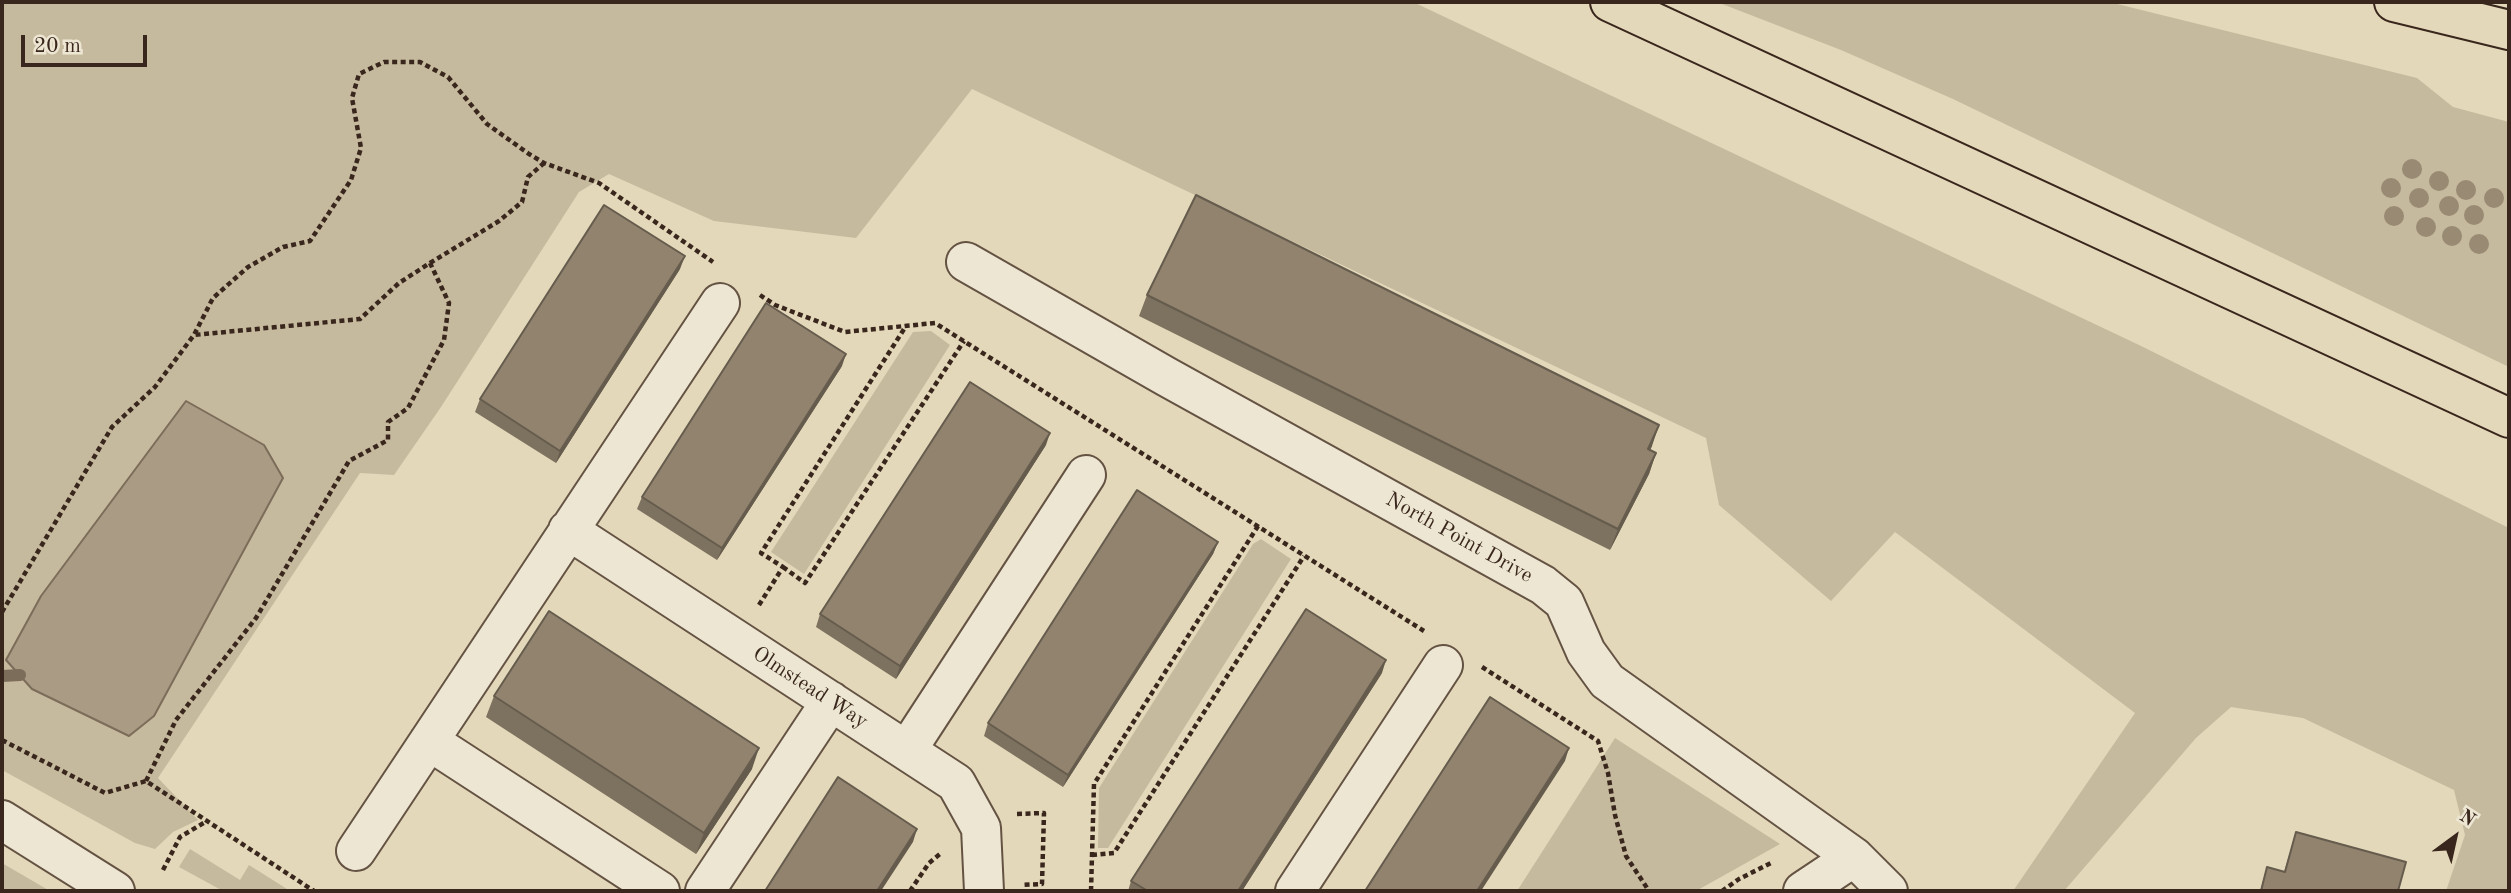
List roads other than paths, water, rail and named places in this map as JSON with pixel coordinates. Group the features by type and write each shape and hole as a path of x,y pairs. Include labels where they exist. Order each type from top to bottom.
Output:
{"highway":[{"path":"1610,2 2509,418"},
{"path":"2394,2 2509,30"}],"street":[{"name":"North Point Drive","path":"967,262 1167,377 1544,585 1563,602 1586,652 1607,681 1854,857 1888,891"},
{"path":"356,851 731,287"},
{"path":"907,750 1086,475"},
{"name":"Olmstead Way","path":"568,530 956,783 981,828 984,891"},
{"path":"1295,891 1438,651"},
{"path":"705,891 831,701"},
{"path":"429,741 660,891"},
{"path":"2,820 115,891"},
{"path":"1803,891 1854,857"}],"waterway":[{"path":"2,676 20,675"}]}
